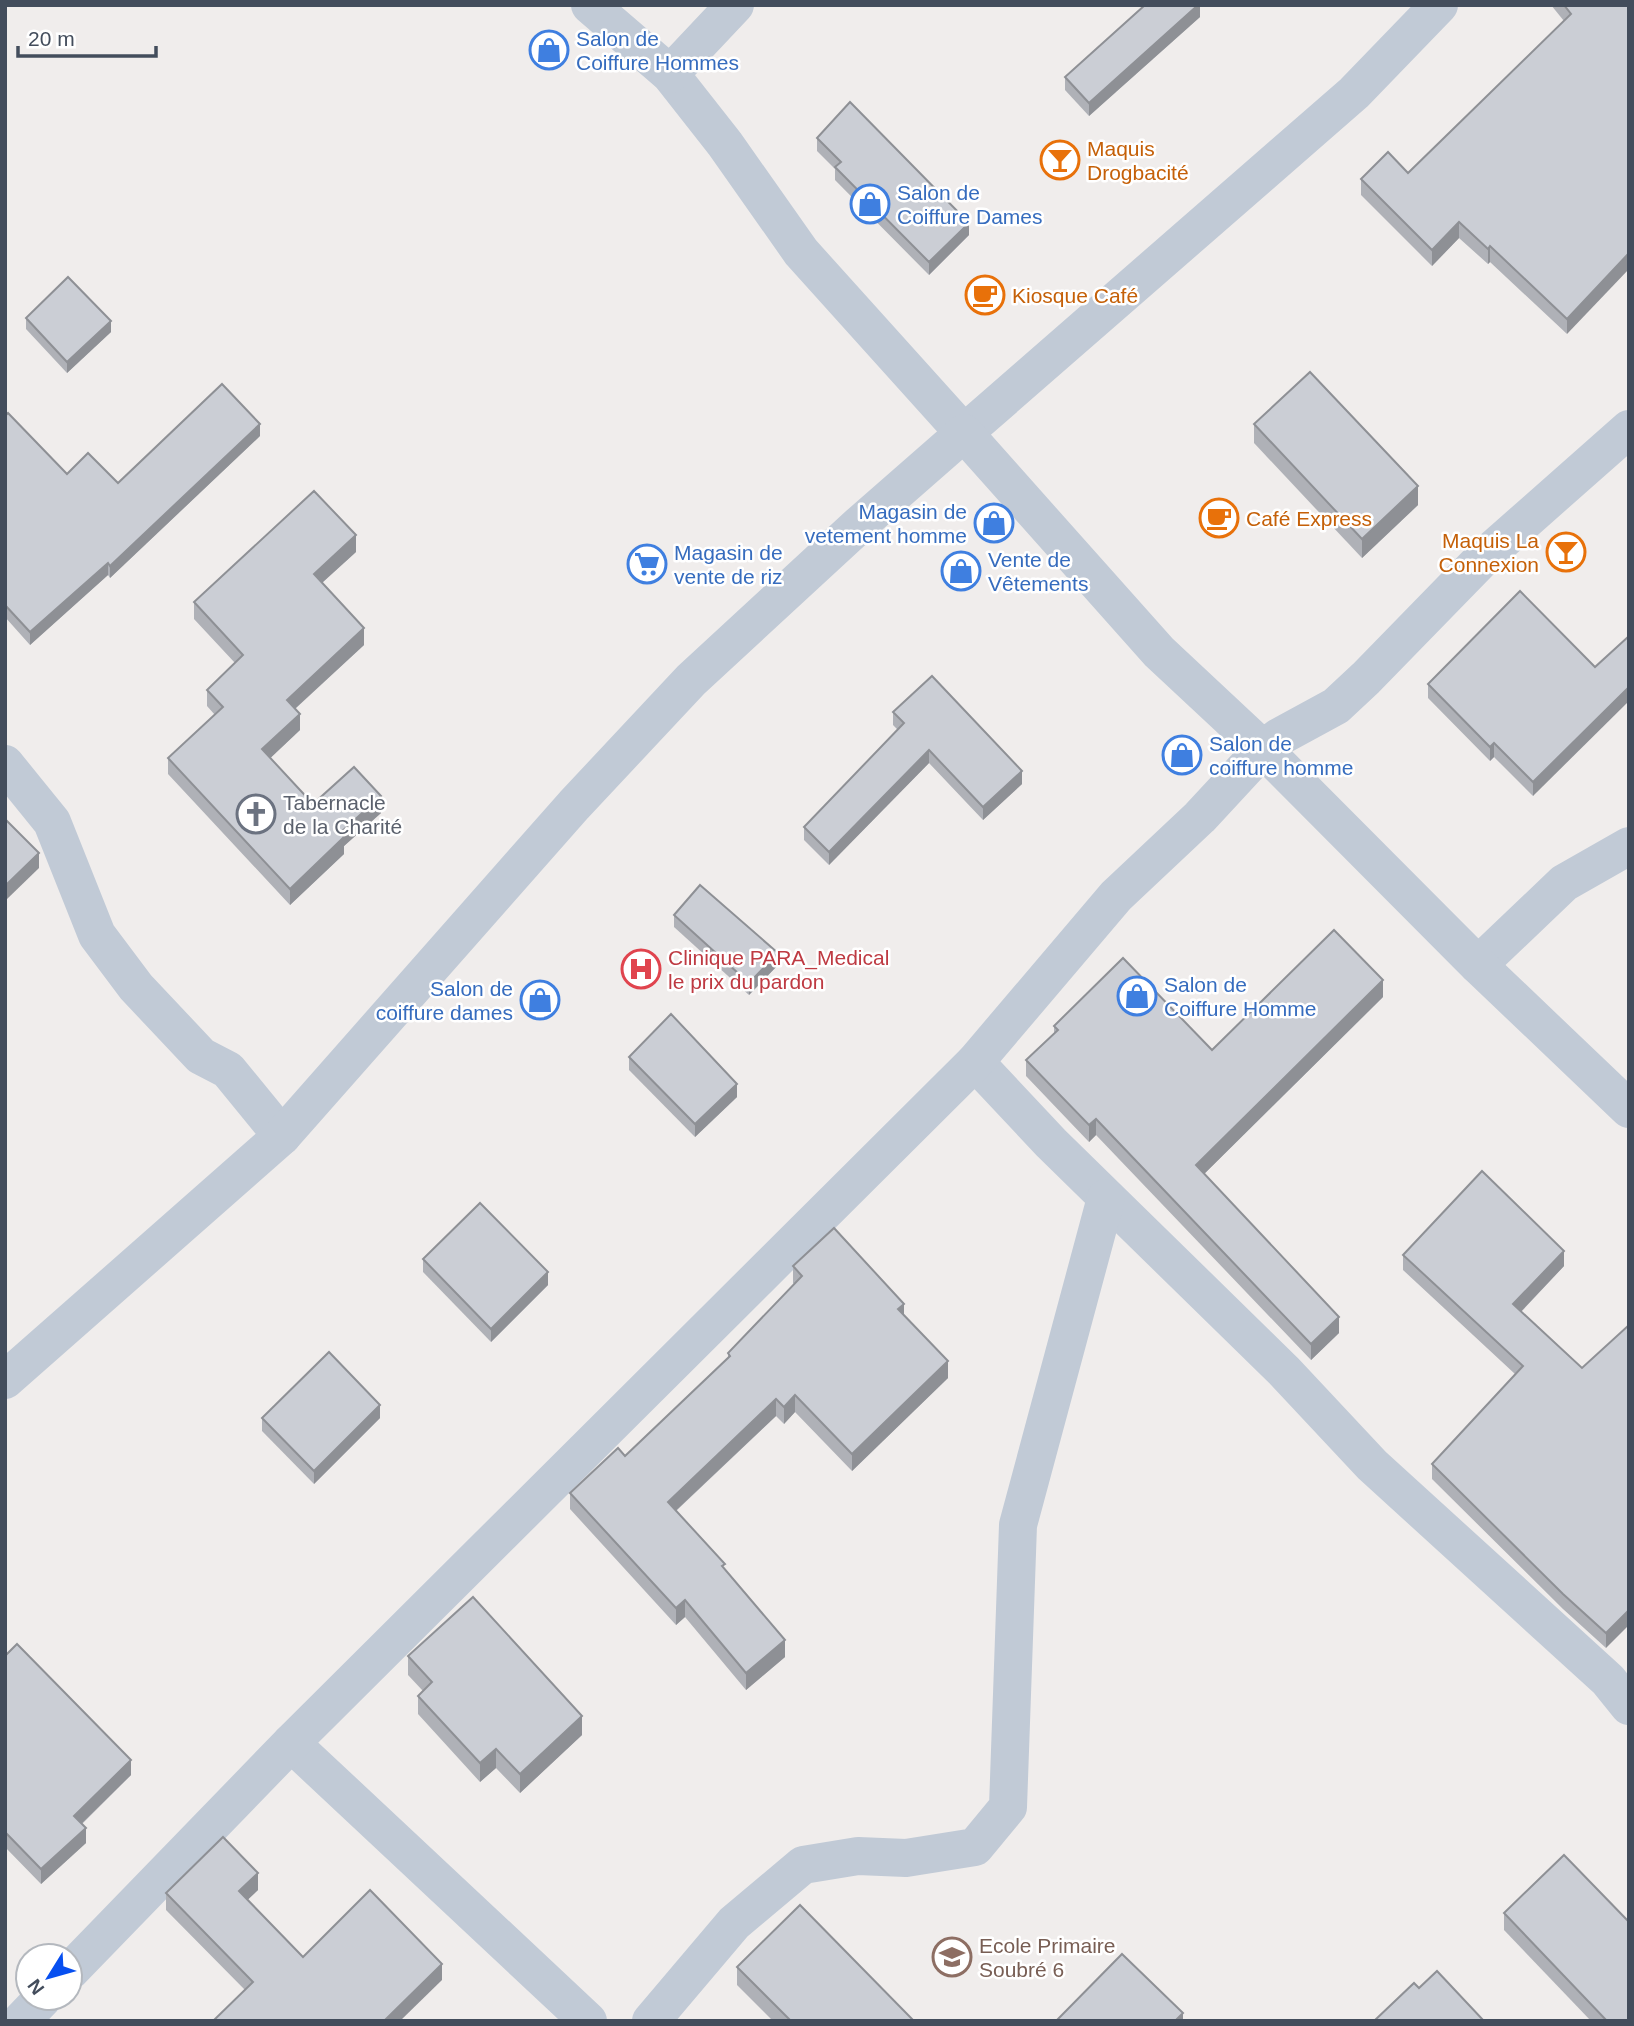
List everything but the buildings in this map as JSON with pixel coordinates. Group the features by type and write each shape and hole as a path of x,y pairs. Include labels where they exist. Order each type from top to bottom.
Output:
{"street":[{"path":"590,5 670,74 801,251 1159,652 1263,749 1478,965 1629,1109"},
{"path":"670,74 735,5"},
{"path":"5,1380 282,1136 574,805 691,680 860,524 1354,93 1439,5"},
{"path":"84,1956 291,1743 975,1062 1116,896 1200,817 1263,749 1279,737 1336,706 1483,558 1629,429"},
{"path":"5,764 52,822 97,935 128,976 201,1056 228,1070 282,1136"},
{"path":"1478,965 1564,883 1629,846"},
{"path":"975,1062 1106,1198 1284,1371 1372,1465 1608,1679 1629,1706"},
{"path":"651,2021 734,1923 803,1865 858,1856 906,1858 975,1847 1008,1807 1018,1525 1106,1198"},
{"path":"291,1743 588,2021"}],"place":[{"name":"Salon de Coiffure Hommes","path":"549,50"},
{"name":"Maquis Drogbacité","path":"1060,160"},
{"name":"Salon de Coiffure Dames","path":"870,204"},
{"name":"Kiosque Café","path":"985,295"},
{"name":"Café Express","path":"1219,518"},
{"name":"Magasin de vetement homme","path":"994,523"},
{"name":"Maquis La Connexion","path":"1566,552"},
{"name":"Magasin de vente de riz","path":"647,564"},
{"name":"Vente de Vêtements","path":"961,571"},
{"name":"Salon de coiffure homme","path":"1182,755"},
{"name":"Tabernacle de la Charité","path":"256,814"},
{"name":"Clinique PARA_Medical le prix du pardon","path":"641,969"},
{"name":"Salon de Coiffure Homme","path":"1137,996"},
{"name":"Salon de coiffure dames","path":"540,1000"},
{"name":"Ecole Primaire Soubré 6","path":"952,1957"}]}
